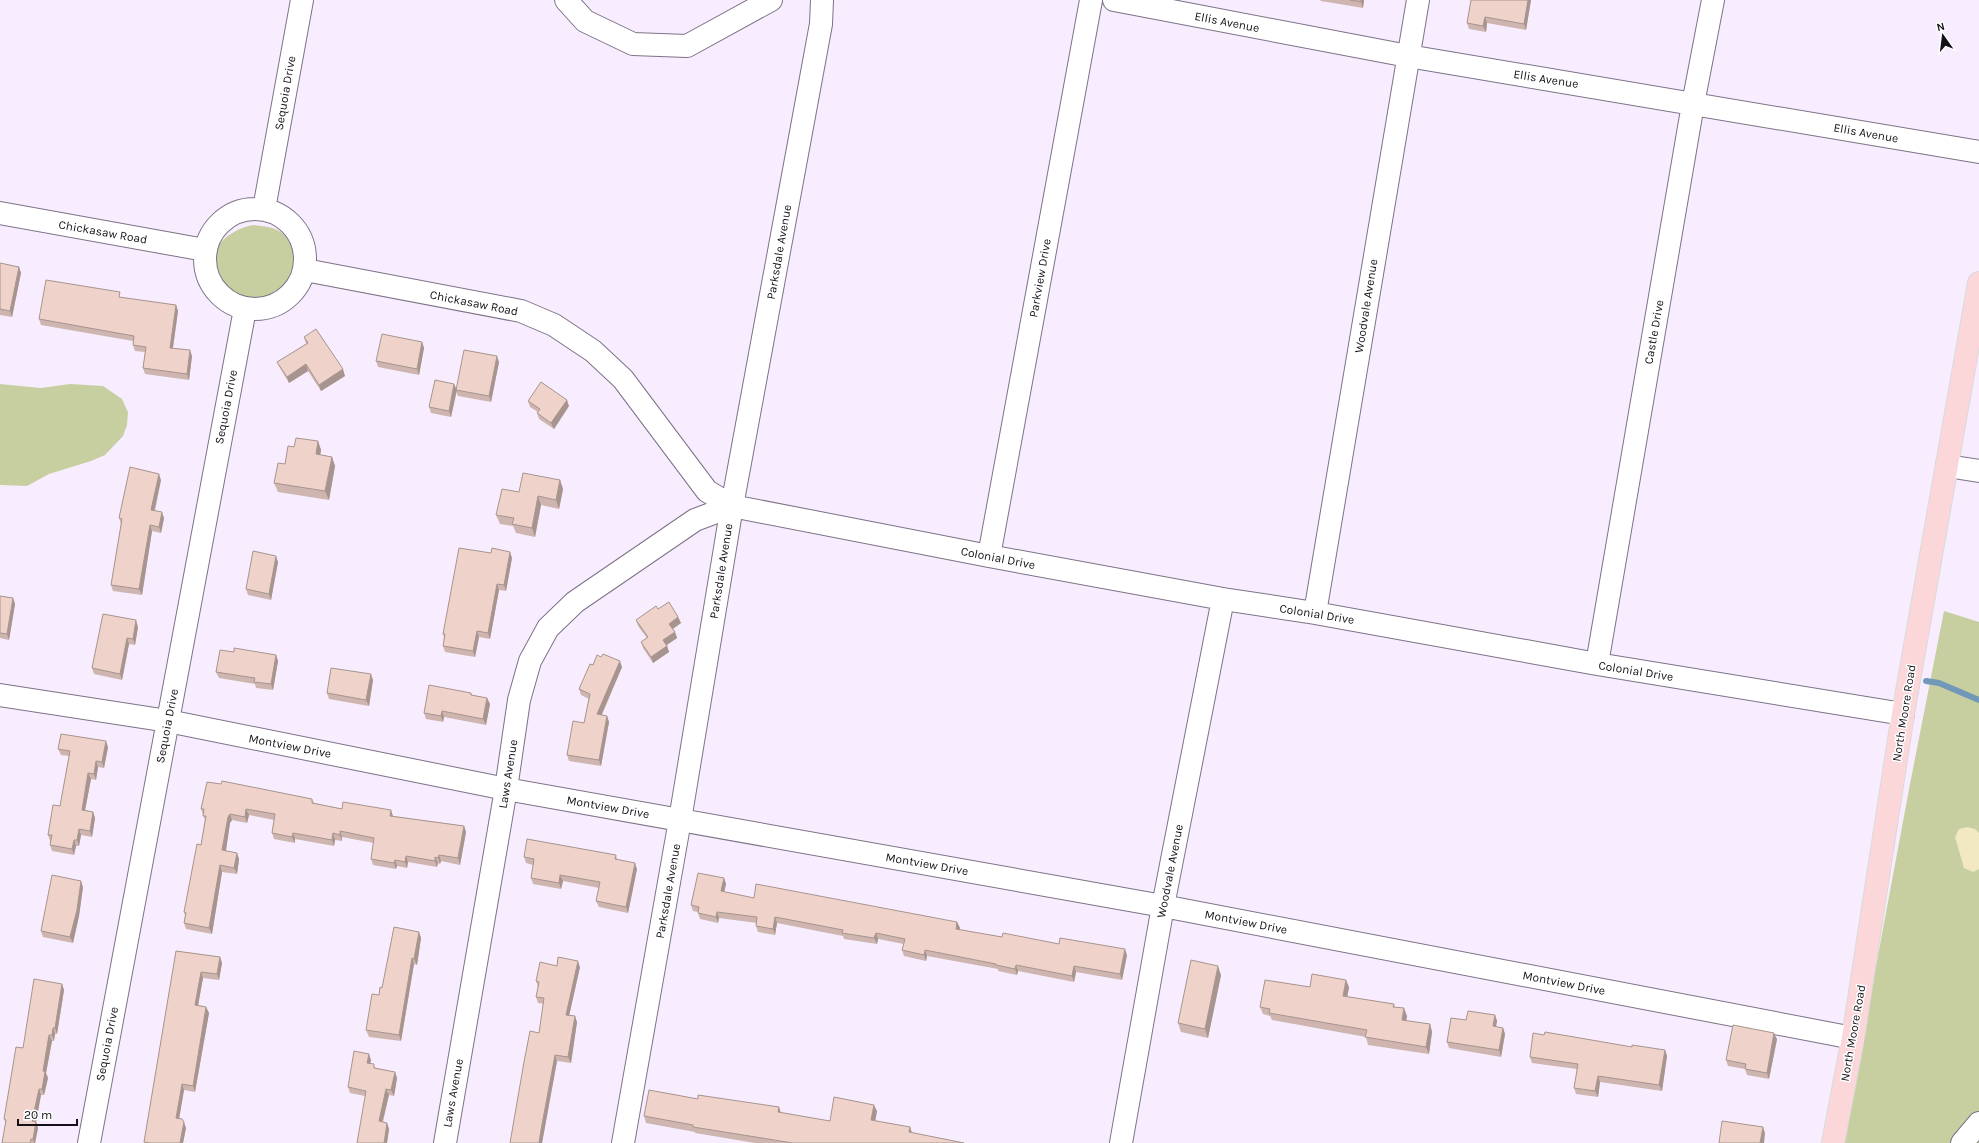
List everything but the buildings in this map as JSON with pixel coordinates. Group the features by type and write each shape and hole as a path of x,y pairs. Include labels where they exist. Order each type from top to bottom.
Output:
{"main road":[{"name":"North Moore Road","path":"1833,1143 1854,1038 1904,714 1979,283"}],"street":[{"name":"Sequoia Drive","path":"264,209 302,0"},
{"path":"566,0 585,21 633,44 687,46 771,0"},
{"name":"Parksdale Avenue","path":"623,1143 680,820 732,506 821,24 822,0"},
{"name":"Parkview Drive","path":"989,556 1091,0"},
{"name":"Ellis Avenue","path":"1114,0 1408,56 1979,152"},
{"name":"Woodvale Avenue","path":"1315,613 1418,0"},
{"name":"Castle Drive","path":"1597,664 1693,104 1713,0"},
{"path":"264,209 289,221 304,246 305,270 295,291 270,307 245,309 224,299 210,281 205,250 218,225 238,211 264,209"},
{"name":"Chickasaw Road","path":"0,213 205,250"},
{"name":"Chickasaw Road","path":"305,270 521,311 554,325 593,351 623,379 707,490 732,506"},
{"name":"Sequoia Drive","path":"89,1143 245,309"},
{"path":"1947,466 1979,471"},
{"name":"Colonial Drive","path":"732,506 989,556 1223,599 1315,613 1597,664 1904,714"},
{"name":"Laws Avenue","path":"445,1143 506,789 519,700 530,661 548,628 575,602 695,520 732,506"},
{"name":"Woodvale Avenue","path":"1121,1143 1163,906 1223,599"},
{"name":"Montview Drive","path":"0,695 168,721 506,789 1163,906 1854,1038"},
{"path":"1962,1143 1979,1123"}],"green space":[{"path":"253,225 265,226 277,230 284,235 289,241 294,257 292,274 284,289 281,292 259,300 243,297 229,290 219,278 215,268 214,259 220,243 235,232"},
{"path":"0,384 41,388 70,384 103,386 122,399 128,412 127,425 123,436 105,455 91,461 49,474 27,486 0,485"},
{"path":"1944,611 1979,622 1979,1143 1843,1143 1910,784"}],"sand":[{"path":"1967,827 1975,829 1979,833 1979,869 1973,872 1964,868 1955,837 1959,829"}],"waterway":[{"path":"1926,681 1939,683 1979,700"}]}
